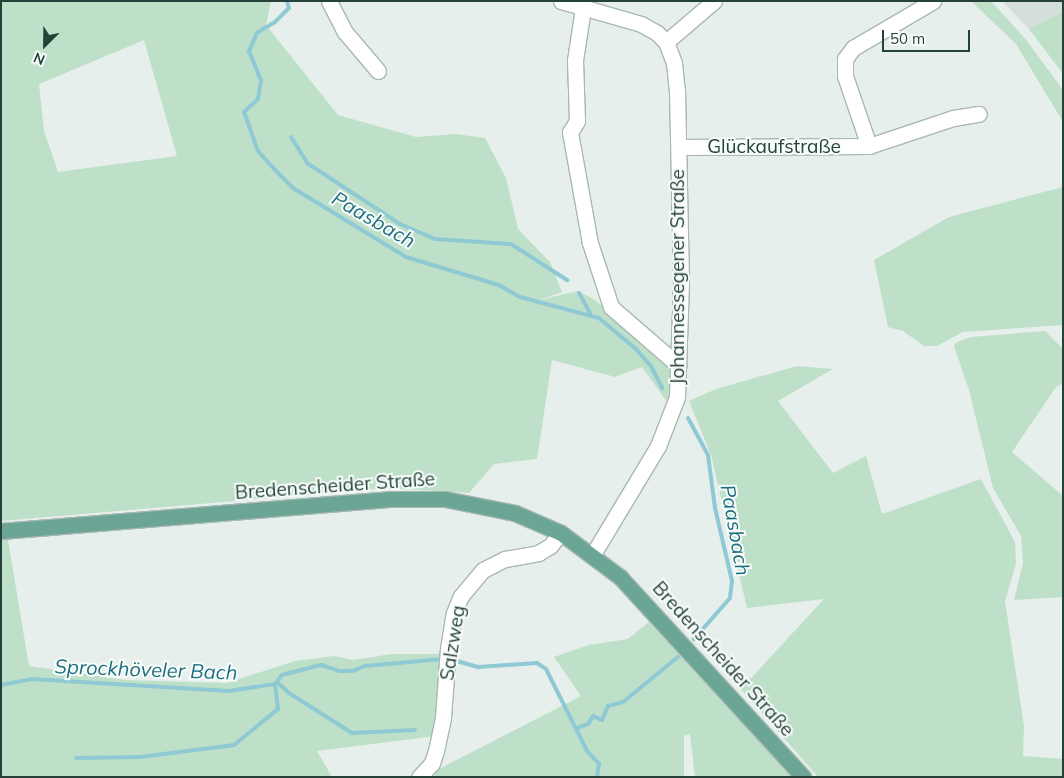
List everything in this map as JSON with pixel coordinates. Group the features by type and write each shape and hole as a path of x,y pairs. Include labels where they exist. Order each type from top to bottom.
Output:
{"main road":[{"name":"Bredenscheider Straße","path":"1,531 418,498 490,506 515,513 561,533 593,554 638,596 803,777"}],"street":[{"path":"329,1 345,32 378,71"},
{"path":"561,1 641,24 666,42 714,1"},
{"name":"Glückaufstraße","path":"869,146 845,76 845,59 853,48 933,1"},
{"path":"583,8 575,60 577,120 570,132 590,243 611,308 678,365"},
{"name":"Johannessegener Straße","path":"593,554 668,427 677,397 679,147 674,63 666,42"},
{"name":"Glückaufstraße","path":"679,147 869,146 953,118 979,114"},
{"name":"Salzweg","path":"419,777 432,763 436,751 443,718 454,613 471,580 483,570 505,559 538,553 550,546 561,533"}],"shaded area":[{"path":"1002,1 1063,1 1063,12 1029,29"}],"green space":[{"path":"1,1 271,1 266,25 338,115 416,137 456,134 485,138 506,178 518,229 550,262 562,292 539,300 578,291 595,300 672,365 676,391 668,403 642,367 615,377 552,360 537,459 494,464 469,493 386,488 1,521","holes":["144,40 177,156 58,172 44,131 39,84"]},
{"path":"971,1 991,1 1027,41 1063,90 1063,122 1016,44"},
{"path":"1063,12 1063,74 1029,29"},
{"path":"1063,187 1063,325 963,332 937,346 924,346 903,331 888,327 874,260 949,217"},
{"path":"1045,331 1063,349 1063,383 1056,387 1012,452 1063,496 1063,597 1014,600 1023,563 1021,536 993,488 969,390 954,346 957,342 971,337"},
{"path":"797,366 833,369 778,401 833,473 866,456 882,514 981,479 1015,542 1016,564 1005,601 1024,726 1023,756 1063,759 1063,777 818,777 741,689 824,599 747,608 711,455 689,401 716,389"},
{"path":"1,540 8,540 29,666 125,680 227,683 295,661 334,656 353,660 392,654 443,654 436,736 317,751 332,777 1,777"},
{"path":"649,622 793,777 695,777 690,734 684,736 684,777 435,777 435,771 581,696 554,657 589,645 628,639"}],"waterway":[{"name":"Paasbach","path":"287,1 289,8 275,22 257,33 249,51 261,80 258,99 244,112 258,151 275,170 293,188 406,257 499,285 520,297 599,318 636,349 651,366 662,388"},
{"path":"291,137 307,163 400,224 435,239 511,244 567,280"},
{"path":"579,293 590,313"},
{"name":"Paasbach","path":"688,418 708,455 715,508 732,581 730,598 694,639"},
{"name":"Paasbach","path":"577,728 588,724 593,716 602,720 608,706 623,702 678,657"},
{"name":"Sprockhöveler Bach","path":"1,685 32,679 229,691 275,684 282,675 321,665 339,671 353,671 365,666 443,659"},
{"name":"Sprockhöveler Bach","path":"450,659 478,667 537,663 546,669 587,751 599,764 597,777"},
{"path":"278,683 289,693 352,733 415,730"},
{"path":"76,758 140,757 234,745 278,709 275,684"}]}
